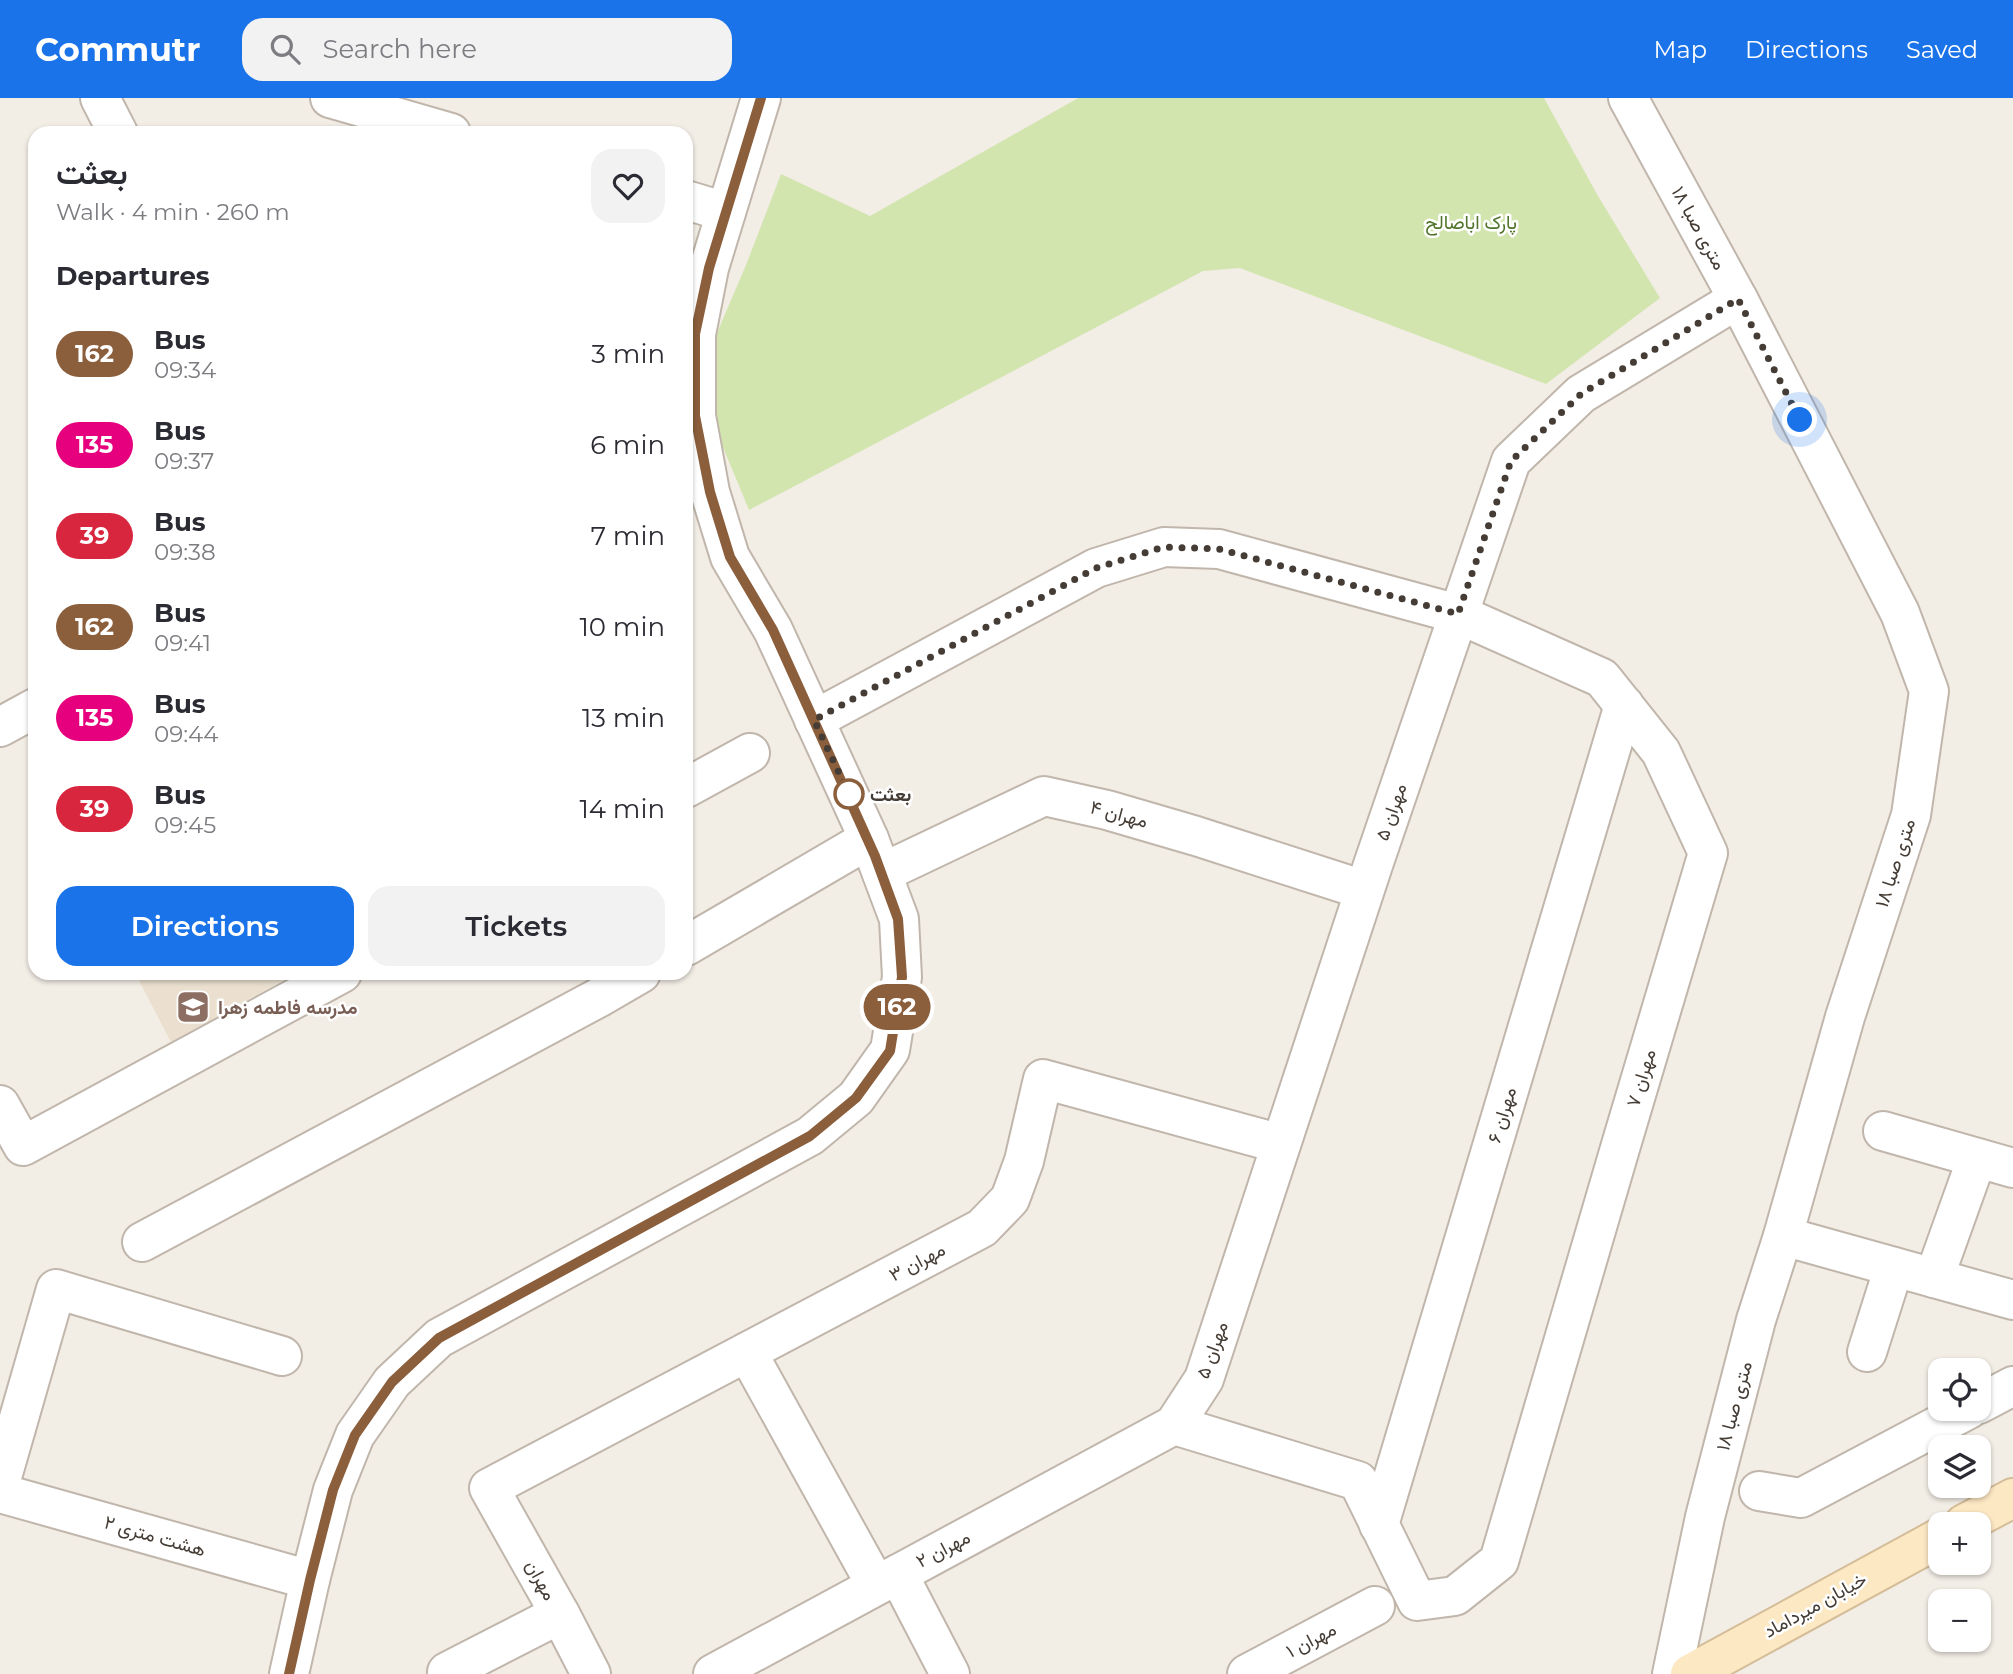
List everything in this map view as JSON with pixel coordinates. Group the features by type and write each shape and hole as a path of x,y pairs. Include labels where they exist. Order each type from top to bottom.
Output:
{"main road":[{"path":"1987,1512 2013,1498"},
{"name":"خیابان میرداماد","path":"1690,1674 1928,1544"}],"street":[{"path":"100,98 114,126"},
{"path":"330,98 413,110 439,126"},
{"path":"289,1674 333,1490 355,1435 392,1382 439,1338 810,1136 856,1098 890,1051 902,977 898,919 875,856 773,630 730,557 710,492 695,416 695,334 709,268 761,98"},
{"name":"متری صبا ۱۸","path":"1628,98 1738,299 1900,613 1929,691 1911,815 1845,1017 1783,1236 1756,1320 1705,1517 1672,1674"},
{"path":"693,202 726,212"},
{"name":"مهران ۵","path":"1174,1424 1203,1379 1364,890 1511,461 1581,394 1738,299"},
{"name":"مهران ۷","path":"814,720 1096,568 1164,547 1219,549 1458,614 1602,678 1661,752 1708,853 1499,1561 1455,1596 1417,1601 1379,1525"},
{"name":"مهران ۶","path":"1379,1525 1624,705"},
{"path":"0,727 28,712"},
{"path":"693,784 750,753"},
{"name":"مهران ۴","path":"693,943 875,856 1044,796 1107,810 1196,836 1364,890"},
{"path":"0,1105 23,1146 329,980"},
{"path":"142,1242 628,980"},
{"name":"مهران ۳","path":"489,1488 982,1228 1010,1199 1024,1161 1043,1079 1281,1144"},
{"path":"1883,1131 2013,1168"},
{"path":"1934,1278 1977,1158"},
{"path":"1783,1236 2013,1300"},
{"path":"1867,1352 1894,1267"},
{"path":"0,1484 56,1289 282,1356"},
{"path":"747,1352 887,1580 950,1674"},
{"path":"1991,1398 2013,1386"},
{"path":"1759,1491 1801,1498 1946,1421"},
{"path":"1174,1424 1358,1481 1379,1525"},
{"name":"مهران ۲","path":"713,1674 1174,1424"},
{"name":"مهران","path":"489,1488 591,1674"},
{"name":"هشت متری ۲","path":"0,1493 310,1580"},
{"name":"مهران ۱","path":"1247,1674 1375,1606"},
{"path":"447,1672 560,1614"}],"shaded area":[{"name":"مدرسه فاطمه زهرا","path":"139,980 283,980 171,1042"}],"green space":[{"name":"پارک اباصالح","path":"1078,98 1544,98 1598,196 1660,298 1546,384 1240,268 1203,271 749,510 696,382 781,174 870,216"}],"bus line":[{"name":"162","path":"289,1674 333,1490 355,1435 392,1382 439,1338 810,1136 856,1098 890,1051 902,977 898,919 869,839 773,630 730,557 710,492 695,416 695,334 709,268 761,98"}],"place":[{"name":"بعثت","path":"849,794"},
{"name":"مدرسه فاطمه زهرا","path":"193,1007"}],"route":[{"path":"849,794 814,720 1096,568 1164,547 1219,549 1458,614 1511,461 1581,394 1738,299 1800,420"}]}
